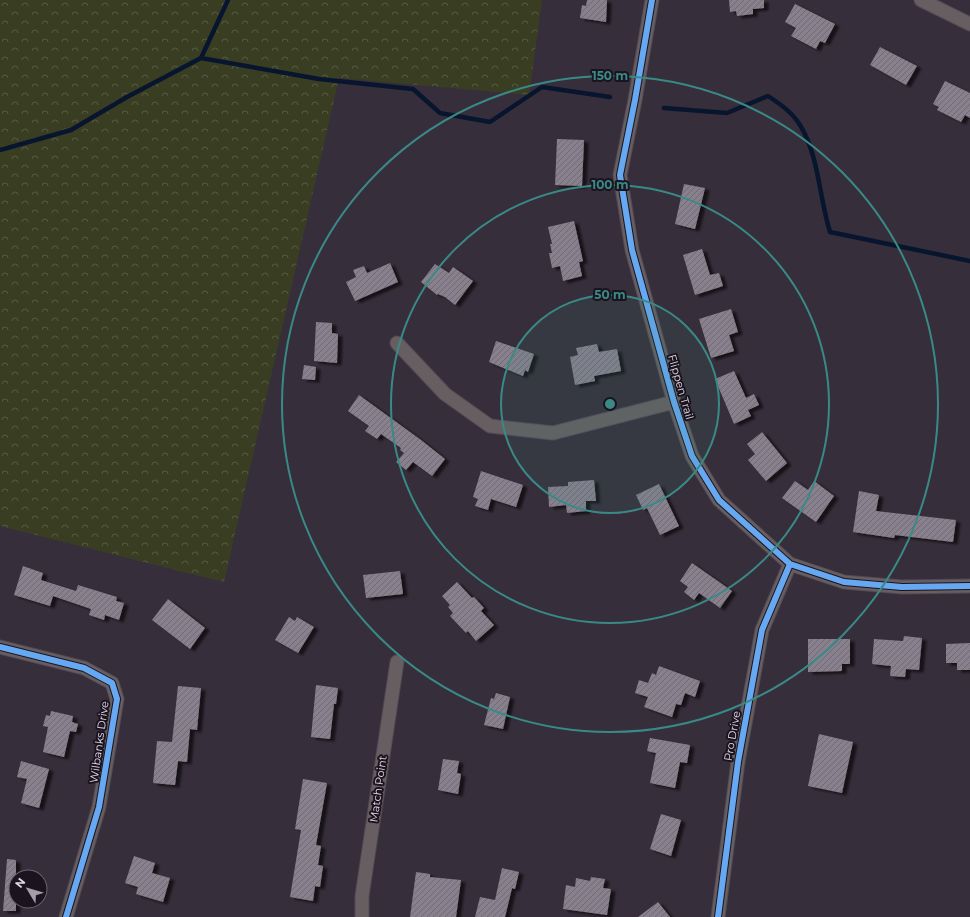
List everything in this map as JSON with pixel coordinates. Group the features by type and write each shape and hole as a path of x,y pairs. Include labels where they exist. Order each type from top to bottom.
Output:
{"street":[{"name":"Flippen Trail","path":"652,0 620,176 632,250 674,402 692,456 719,500 790,564 844,582 902,587 970,586"},
{"path":"921,0 970,24"},
{"path":"397,344 445,394 490,426 553,433 674,402"},
{"name":"Pro Drive","path":"718,917 738,762 762,630 790,564"},
{"name":"Wilbanks Drive","path":"0,647 84,668 112,683 116,699 99,808 66,917"},
{"name":"Match Point","path":"362,917 362,896 397,662"}],"green space":[{"path":"0,0 542,0 529,95 339,78 224,582 0,526"}],"building":[{"path":"587,0 607,0 606,22 580,18 582,5 586,6"},
{"path":"729,0 764,0 764,8 753,9 753,14 737,16 736,11 730,12"},
{"path":"795,4 835,24 825,43 820,41 816,49 791,36 796,28 785,22"},
{"path":"880,47 917,66 906,85 870,65"},
{"path":"945,81 970,93 970,118 965,115 961,122 937,110 939,107 933,104"},
{"path":"557,139 584,140 582,186 555,185"},
{"path":"684,184 705,188 695,229 675,224"},
{"path":"574,221 583,261 579,262 582,276 563,281 560,266 552,268 549,253 552,253 550,244 552,244 548,227"},
{"path":"702,249 710,275 719,273 723,286 695,295 683,255"},
{"path":"390,263 398,282 355,301 346,282 356,277 353,270 364,266 367,273"},
{"path":"435,264 449,273 453,267 473,281 455,305 445,297 438,294 437,295 421,282"},
{"path":"731,309 738,332 729,335 734,351 711,358 699,319"},
{"path":"316,322 332,323 332,333 338,334 337,363 314,361"},
{"path":"496,341 534,354 528,372 525,370 523,376 489,362"},
{"path":"597,344 599,352 617,349 621,371 594,376 595,381 575,385 570,357 578,355 576,348"},
{"path":"304,365 316,367 315,380 302,379"},
{"path":"734,371 746,398 754,394 759,405 748,410 751,416 734,424 715,379"},
{"path":"359,395 445,459 432,476 413,462 406,470 396,462 404,453 400,450 401,448 381,434 377,439 365,431 369,426 348,411"},
{"path":"762,432 787,463 766,481 748,460 755,454 747,444"},
{"path":"481,471 523,485 516,507 491,499 488,510 475,506 478,499 473,497"},
{"path":"594,480 596,501 586,501 586,511 567,513 566,505 549,507 548,487 568,486 568,482"},
{"path":"795,481 808,490 814,481 834,496 816,522 782,498"},
{"path":"659,484 679,526 660,535 647,508 643,510 636,495"},
{"path":"859,491 879,495 876,511 956,520 953,542 895,535 894,538 853,532"},
{"path":"692,563 732,591 720,608 699,593 694,600 684,592 688,587 680,581"},
{"path":"23,566 43,573 41,580 76,591 78,585 117,597 116,601 124,603 119,620 105,615 104,620 89,615 91,609 53,596 50,606 14,595"},
{"path":"400,571 403,594 366,598 363,575"},
{"path":"457,582 484,608 481,611 494,625 476,641 468,631 466,633 450,616 453,613 448,607 450,605 442,596"},
{"path":"168,599 205,628 190,649 152,620"},
{"path":"289,617 295,621 297,617 314,627 298,653 275,640"},
{"path":"904,636 922,638 919,670 906,669 905,677 890,676 891,666 872,664 874,639 903,641"},
{"path":"808,639 850,639 850,664 842,664 842,671 808,672"},
{"path":"970,643 970,670 957,670 957,663 946,663 946,644"},
{"path":"659,666 700,681 695,697 685,693 681,705 676,704 672,717 644,707 648,697 635,693 639,680 648,683 652,673 656,675"},
{"path":"316,685 338,688 336,704 334,704 330,739 311,737"},
{"path":"178,686 201,688 197,730 190,729 187,762 178,761 175,785 153,783 157,741 172,742"},
{"path":"496,693 510,697 503,729 484,725 491,698 494,699"},
{"path":"51,711 73,716 72,722 78,724 76,732 70,731 64,757 43,752 48,727 43,726 46,715 50,716"},
{"path":"819,734 853,742 842,793 808,786"},
{"path":"650,738 690,745 687,763 680,762 675,788 650,783 656,753 647,751"},
{"path":"443,759 459,761 457,773 461,774 458,794 438,790"},
{"path":"21,761 49,769 39,808 21,803 27,779 17,777"},
{"path":"303,779 327,783 316,845 321,846 318,865 323,866 320,887 315,886 313,901 290,897 301,830 295,829"},
{"path":"661,814 681,820 671,856 650,849"},
{"path":"134,856 155,863 152,873 170,878 163,902 136,894 138,887 125,883"},
{"path":"7,859 16,860 16,869 8,869 8,909 16,909 16,911 3,911"},
{"path":"502,868 519,872 515,889 512,888 505,917 475,917 480,897 495,900"},
{"path":"416,872 430,874 430,877 461,880 456,917 410,917"},
{"path":"591,877 605,879 603,888 611,889 607,915 563,909 566,885 575,887 576,878 590,881"},
{"path":"658,902 670,917 638,917"}],"waterway":[{"path":"0,150 71,130 127,97 201,58 228,0"},
{"path":"201,58 319,79 413,89 440,113 490,122 542,87 610,97"},
{"path":"664,108 727,113 768,96 790,112 800,125 806,137 815,163 830,232 970,261"}],"cycle path":[{"path":"652,0 635,100 620,175 632,250 674,402 692,456 719,500 790,564 844,582 902,587 970,586"},
{"path":"718,917 738,762 762,630 790,564"},
{"path":"0,647 84,668 112,683 117,699 99,807 66,917"}]}
